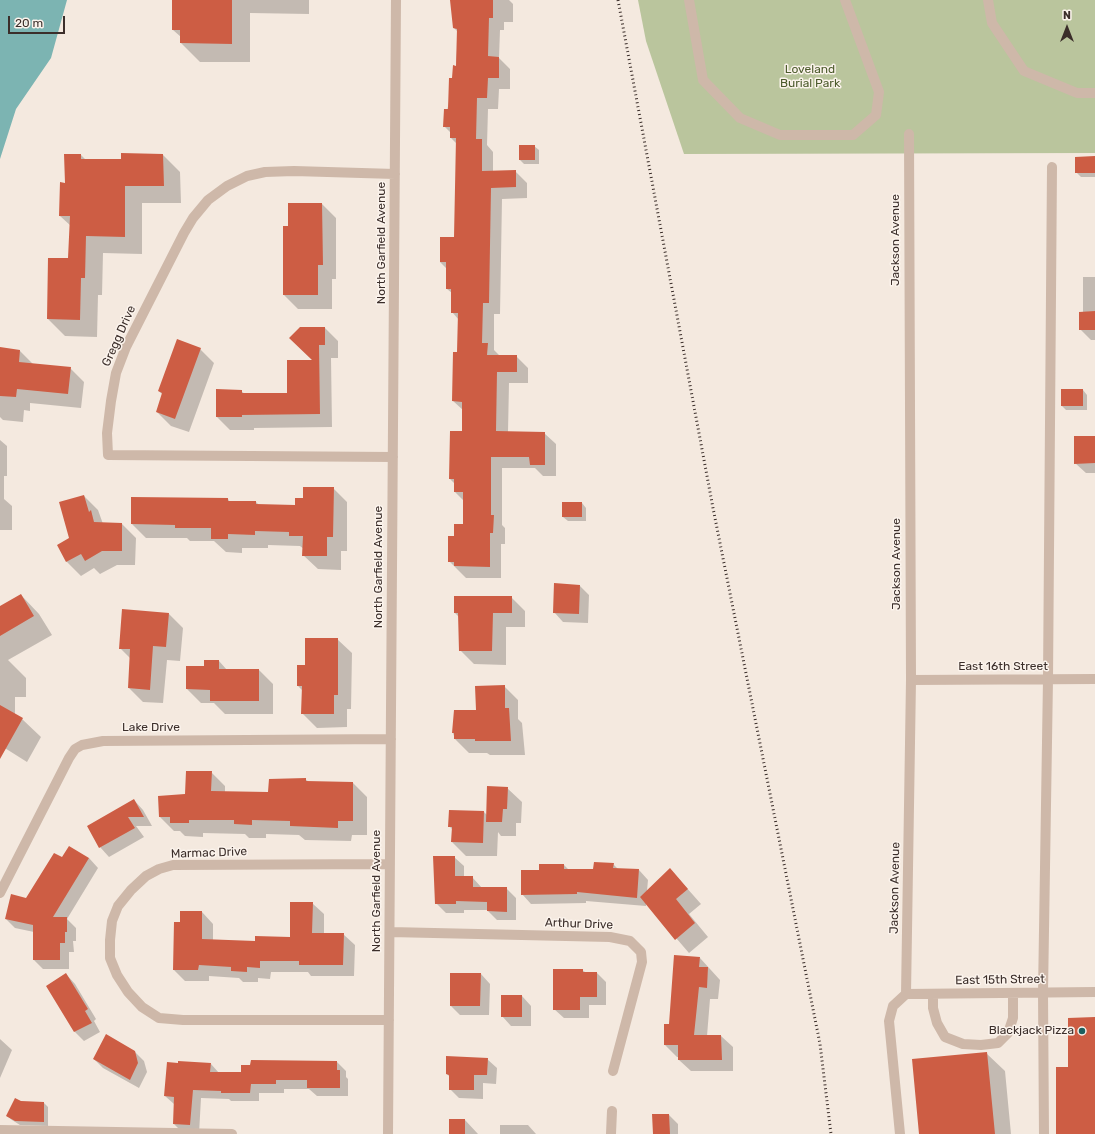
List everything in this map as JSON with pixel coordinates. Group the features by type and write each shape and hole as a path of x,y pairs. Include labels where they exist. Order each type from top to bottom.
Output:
{"street":[{"name":"North Garfield Avenue","path":"388,1134 396,0"},
{"path":"689,0 703,80 740,118 780,135 853,135 876,115 879,92 845,0"},
{"path":"988,0 992,23 1024,71 1077,93 1095,93"},
{"name":"Jackson Avenue","path":"906,994 911,680 909,134"},
{"path":"1044,1134 1043,993 1048,679 1052,167"},
{"name":"Gregg Drive","path":"393,456 108,455 107,433 116,373 126,347 184,233 193,218 208,200 227,186 247,176 265,172 294,171 395,174"},
{"name":"East 16th Street","path":"911,680 1095,679"},
{"name":"Lake Drive","path":"0,892 69,758 75,749 82,745 103,742 391,739"},
{"name":"Marmac Drive","path":"389,1020 183,1020 159,1018 142,1007 128,992 117,975 110,958 110,940 112,921 118,906 131,890 146,876 159,869 173,865 390,864"},
{"name":"Arthur Drive","path":"390,932 610,937 630,941 641,952 642,962 613,1070"},
{"name":"East 15th Street","path":"906,994 1095,992"},
{"path":"933,994 933,1008 937,1023 945,1037 963,1044 981,1045 998,1043 1008,1033 1013,1018 1013,993"},
{"path":"900,1134 889,1021 893,1006 906,994"},
{"path":"611,1134 612,1111"},
{"path":"0,1130 232,1134"}],"green space":[{"name":"Loveland Burial Park","path":"638,0 1095,0 1095,153 684,154 646,41"}],"water":[{"path":"0,0 67,0 51,58 16,109 0,159"}],"building":[{"path":"172,0 232,0 232,44 180,43 180,30 172,30"},
{"path":"450,0 493,0 493,18 489,18 488,56 499,57 499,78 488,78 487,98 477,98 476,139 482,139 482,171 516,170 516,187 491,188 489,303 483,303 482,343 488,343 487,355 517,355 517,372 497,372 496,431 545,432 545,465 530,465 529,457 491,457 491,515 494,515 493,533 490,533 490,567 454,566 454,562 448,562 448,536 454,536 454,524 463,524 463,492 454,492 454,479 449,479 450,431 462,431 462,402 452,401 453,352 457,352 458,313 451,313 451,289 446,289 446,262 440,262 440,237 454,237 456,138 450,138 450,127 443,127 444,109 448,109 449,78 452,78 453,65 456,66 457,29 453,28"},
{"path":"519,145 535,145 535,160 519,160"},
{"path":"121,153 163,154 164,186 125,186 125,237 86,236 85,278 81,278 80,320 47,319 48,258 68,258 70,216 59,216 60,182 65,183 64,154 81,154 81,159 121,159"},
{"path":"1095,156 1095,173 1075,173 1075,157"},
{"path":"288,203 322,203 323,265 318,265 318,295 283,295 283,226 288,226"},
{"path":"1095,311 1095,330 1079,330 1079,312"},
{"path":"300,327 325,327 325,345 319,345 320,414 242,415 242,417 216,417 216,389 242,390 242,393 287,393 287,360 312,360 289,338"},
{"path":"177,339 201,348 175,419 156,412 162,393 158,391"},
{"path":"0,347 20,350 19,362 71,367 68,394 17,389 16,397 0,396"},
{"path":"1061,389 1083,389 1083,406 1061,406"},
{"path":"1074,436 1095,436 1095,463 1074,464"},
{"path":"303,487 334,487 333,537 327,537 327,556 302,556 303,536 289,536 289,532 255,531 255,535 228,534 228,539 211,539 211,528 175,528 175,525 131,524 131,497 228,498 228,501 256,501 256,504 295,505 295,498 303,498"},
{"path":"84,495 89,512 91,510 94,522 122,523 122,551 102,551 85,561 81,554 66,562 57,545 69,538 59,502"},
{"path":"562,502 582,502 582,517 562,517"},
{"path":"554,583 580,585 579,614 553,613"},
{"path":"21,594 34,616 0,636 0,606"},
{"path":"454,596 512,596 512,613 493,613 492,651 459,651 458,613 454,613"},
{"path":"122,609 169,613 166,647 153,646 150,690 128,688 130,649 119,649"},
{"path":"305,638 338,638 338,695 334,695 334,714 301,714 302,686 297,686 297,665 305,665"},
{"path":"204,660 219,660 219,669 259,669 259,701 210,701 210,690 186,689 186,666 204,666"},
{"path":"505,685 505,708 509,708 511,741 475,741 475,739 454,739 454,733 452,733 454,710 476,710 475,686"},
{"path":"0,705 23,718 0,759"},
{"path":"186,771 212,771 211,791 268,792 269,779 306,778 306,781 353,782 353,821 338,821 338,828 290,826 290,821 252,820 252,825 234,824 234,820 189,820 189,823 170,823 170,817 159,817 158,796 185,794"},
{"path":"487,786 508,787 507,809 503,809 502,822 486,822"},
{"path":"134,799 144,817 128,817 135,828 99,848 87,826"},
{"path":"449,810 484,811 483,843 451,842 452,827 448,827"},
{"path":"69,846 89,858 53,917 67,917 65,943 60,943 60,960 33,960 33,925 5,919 11,894 26,898 54,853 62,857"},
{"path":"433,856 455,856 455,876 473,876 473,887 507,887 507,912 487,911 487,902 456,901 456,904 435,904"},
{"path":"594,862 614,863 613,868 639,869 637,898 577,892 577,894 521,895 521,870 539,870 539,864 564,864 564,869 593,869"},
{"path":"670,868 688,889 676,899 695,923 675,940 640,897"},
{"path":"290,902 313,902 312,933 344,933 343,965 299,965 299,961 260,961 260,968 247,967 247,972 231,971 231,967 199,965 198,970 173,970 174,922 180,922 180,911 202,911 202,939 255,941 255,936 290,937"},
{"path":"674,955 700,957 699,967 708,967 707,988 699,987 694,1035 721,1035 722,1060 678,1060 678,1045 664,1045 664,1024 669,1024"},
{"path":"553,969 583,969 583,972 597,972 597,997 580,997 580,1010 553,1010"},
{"path":"66,973 88,1009 85,1011 92,1023 74,1032 46,986"},
{"path":"450,973 481,973 480,1006 450,1006"},
{"path":"501,995 522,995 522,1017 501,1017"},
{"path":"1095,1017 1095,1134 1056,1134 1056,1067 1068,1067 1068,1018"},
{"path":"106,1034 135,1051 138,1063 130,1080 93,1059"},
{"path":"987,1052 995,1134 919,1134 912,1059"},
{"path":"446,1056 488,1058 487,1075 474,1075 474,1090 449,1090 449,1075 446,1074"},
{"path":"251,1060 337,1061 337,1070 340,1070 340,1088 307,1088 307,1080 276,1080 276,1084 251,1084 250,1093 221,1093 221,1091 193,1090 190,1125 173,1124 174,1097 164,1096 167,1062 178,1063 178,1061 211,1063 210,1072 241,1072 241,1065 250,1065"},
{"path":"15,1098 21,1101 44,1102 44,1122 15,1121 6,1116"},
{"path":"652,1114 669,1114 670,1134 653,1134"},
{"path":"449,1119 465,1119 465,1134 449,1134"}],"railway":[{"path":"618,0 713,508 820,1044 831,1134"}],"place":[{"name":"Blackjack Pizza","path":"1082,1031"}]}
